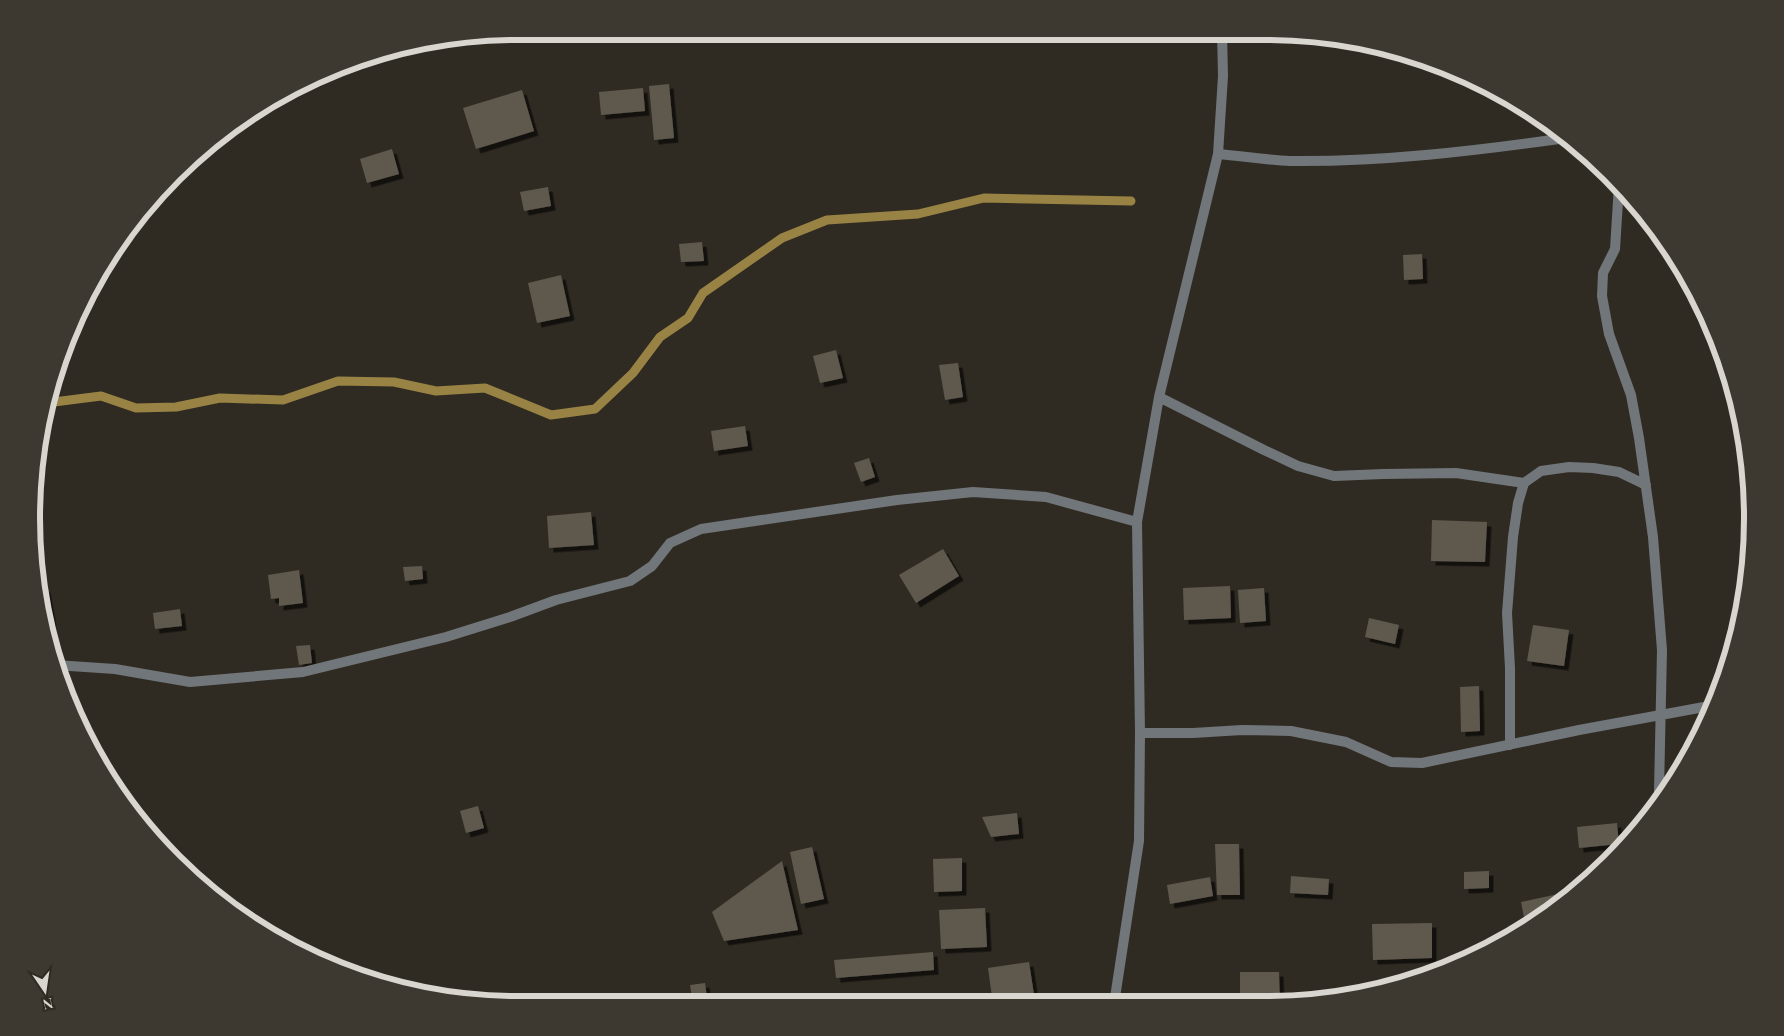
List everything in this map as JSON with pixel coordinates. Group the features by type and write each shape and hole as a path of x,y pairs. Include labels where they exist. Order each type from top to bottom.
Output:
{"street":[{"path":"1115,996 1139,841 1140,733 1137,522 1159,397 1218,154 1223,76 1222,40"},
{"path":"1218,154 1288,161 1355,159 1436,154 1557,139"},
{"path":"1618,196 1615,249 1603,273 1602,296 1609,334 1631,395 1653,537 1662,650 1660,788"},
{"path":"1159,397 1298,466 1334,476 1456,473 1524,483"},
{"path":"1510,745 1510,668 1507,613 1513,537 1518,503 1524,483 1541,471 1569,467 1619,472 1646,485"},
{"path":"63,666 115,669 190,682 303,672 446,637 556,600 630,581 652,566 670,543 700,529 897,500 973,492 1046,497 1137,522"},
{"path":"1140,733 1192,733 1242,730 1291,731 1346,742 1391,762 1422,763 1579,730 1705,708"}],"building":[{"path":"669,84 674,138 654,140 649,86"},
{"path":"643,88 645,111 601,115 599,92"},
{"path":"522,90 534,131 476,149 463,108"},
{"path":"392,149 399,174 367,183 360,159"},
{"path":"548,187 551,206 524,211 520,192"},
{"path":"702,242 704,261 681,262 679,244"},
{"path":"1422,254 1423,279 1404,280 1403,255"},
{"path":"561,275 570,316 537,323 528,283"},
{"path":"836,350 843,378 820,383 813,356"},
{"path":"958,363 963,397 945,400 939,365"},
{"path":"745,426 748,446 714,451 711,431"},
{"path":"869,458 875,477 861,482 854,463"},
{"path":"591,512 594,545 549,548 547,516"},
{"path":"1432,520 1487,522 1485,562 1431,561"},
{"path":"943,549 959,576 916,603 899,575"},
{"path":"422,566 423,579 405,581 403,567"},
{"path":"299,570 303,603 279,606 279,598 271,599 268,575"},
{"path":"1230,586 1231,618 1184,620 1183,588"},
{"path":"46,588 52,622 49,611"},
{"path":"1264,588 1266,621 1240,623 1238,590"},
{"path":"180,609 182,626 155,629 153,613"},
{"path":"1369,618 1399,625 1395,644 1365,637"},
{"path":"1533,625 1569,630 1564,666 1527,661"},
{"path":"310,645 312,663 299,665 296,646"},
{"path":"1479,686 1480,731 1461,732 1460,687"},
{"path":"478,806 484,828 466,833 460,811"},
{"path":"1017,813 1019,834 991,837 982,817"},
{"path":"1617,823 1619,840 1615,844 1579,848 1577,827"},
{"path":"1215,844 1239,844 1240,895 1217,895"},
{"path":"812,847 824,899 801,904 790,852"},
{"path":"962,858 962,891 934,892 933,859"},
{"path":"782,861 798,930 724,941 712,912"},
{"path":"1489,871 1489,888 1464,889 1464,872"},
{"path":"1291,876 1329,879 1328,895 1290,893"},
{"path":"1210,877 1213,896 1170,904 1167,885"},
{"path":"1561,893 1525,920 1521,902"},
{"path":"985,908 987,947 941,949 939,910"},
{"path":"1432,923 1432,958 1373,960 1372,924"},
{"path":"933,952 934,970 836,978 834,960"},
{"path":"1029,962 1034,996 992,996 988,968"},
{"path":"1240,972 1279,972 1280,996 1240,996"},
{"path":"705,983 707,996 692,996 690,985"}],"waterway":[{"path":"54,402 101,396 136,408 176,407 220,398 283,400 338,381 394,382 436,391 485,388 551,415 595,409 633,373 660,337 688,318 703,293 782,238 827,220 918,214 984,198 1131,201"}]}
